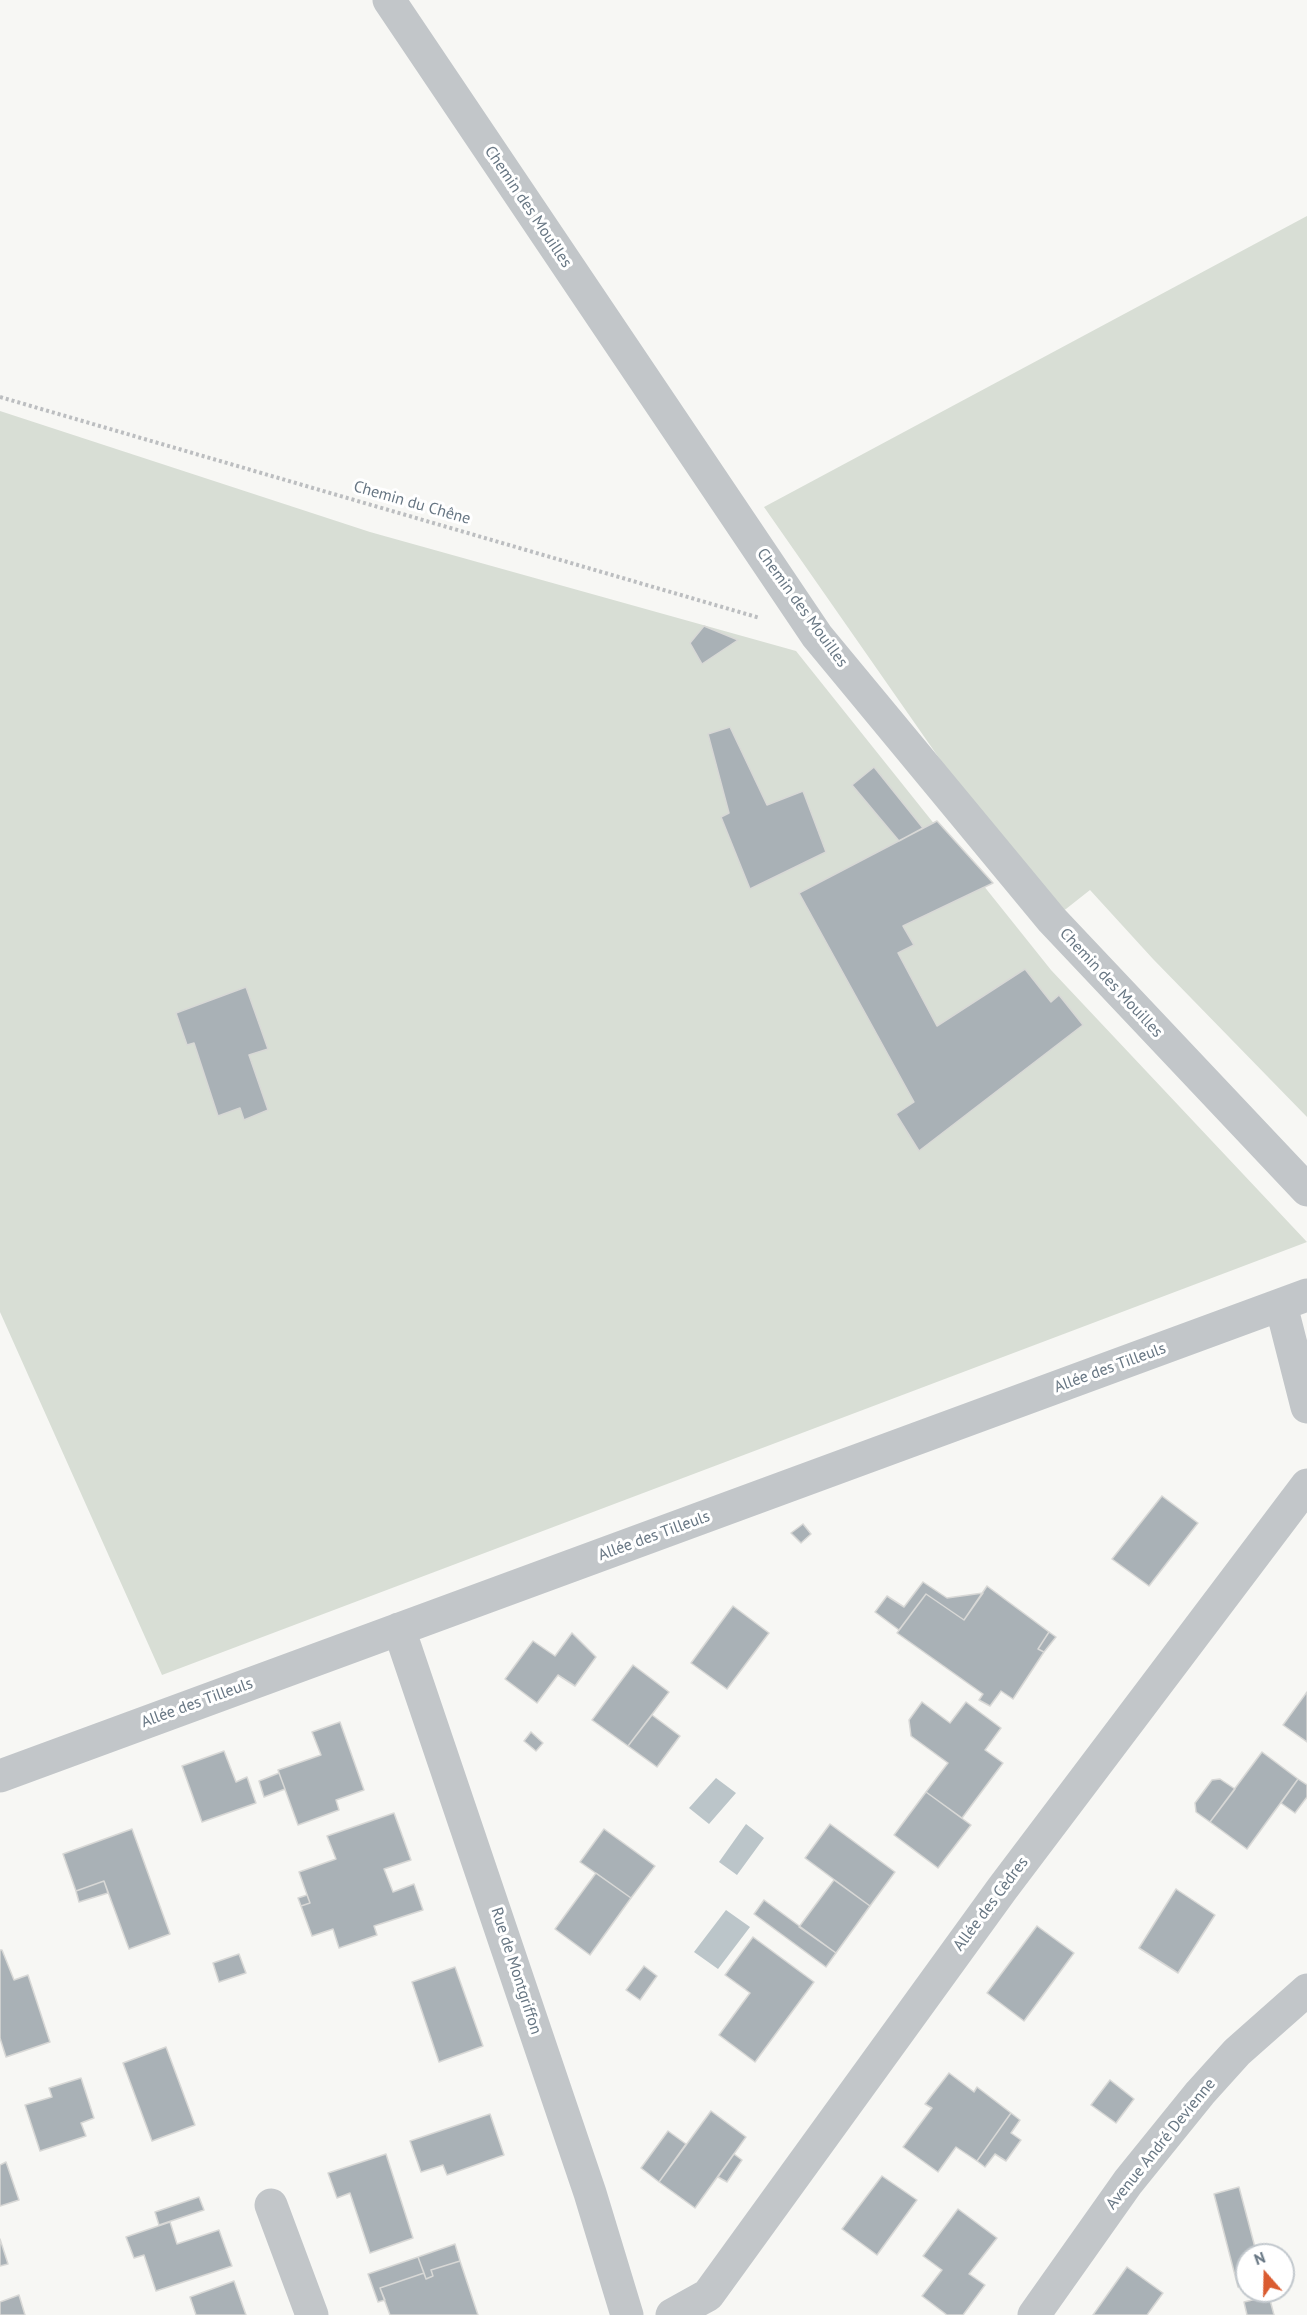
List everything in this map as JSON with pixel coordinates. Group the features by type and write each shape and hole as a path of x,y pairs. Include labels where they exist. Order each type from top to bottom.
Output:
{"street":[{"name":"Chemin des Mouilles","path":"388,0 817,636 1052,920 1307,1190"},
{"path":"1294,1300 1307,1407"},
{"name":"Allée des Tilleuls","path":"0,1776 1294,1300"},
{"name":"Allée des Cèdres","path":"672,2315 708,2295 987,1908 1307,1485"},
{"name":"Rue de Montgriffon","path":"399,1629 579,2159 627,2315"},
{"name":"Avenue André Devienne","path":"1034,2315 1128,2182 1200,2093 1237,2052 1307,1990"},
{"path":"271,2205 312,2315"}],"path":[{"name":"Chemin du Chêne","path":"0,397 761,619"}],"shaded area":[{"path":"1307,216 1307,1117 1153,959 1090,890 1052,920 764,507"},
{"path":"0,411 370,532 796,651 1051,970 1307,1242 162,1675 0,1312"},
{"path":"716,1778 736,1793 709,1824 689,1808"},
{"path":"746,1824 764,1838 737,1875 719,1862"},
{"path":"726,1910 750,1927 718,1969 694,1952"}],"building":[{"path":"704,626 738,640 702,664 690,643"},
{"path":"730,727 767,805 803,791 826,852 750,889 721,817 729,813 708,734"},
{"path":"874,767 923,828 899,841 852,785"},
{"path":"937,821 993,883 903,926 914,945 898,953 937,1026 1025,969 1051,1002 1059,995 1083,1025 919,1151 896,1114 914,1102 799,893"},
{"path":"246,987 268,1049 249,1055 268,1110 244,1120 240,1108 218,1116 194,1043 187,1045 176,1013"},
{"path":"1162,1496 1198,1523 1149,1586 1112,1559"},
{"path":"803,1524 811,1534 801,1543 791,1533"},
{"path":"923,1582 947,1598 983,1593 964,1620 926,1594 899,1630 875,1612 887,1596 904,1607"},
{"path":"987,1586 1049,1632 1038,1649 1044,1652 1013,1699 1001,1691 990,1706 979,1700 983,1694 897,1633 926,1594 964,1620"},
{"path":"733,1606 769,1633 727,1689 691,1663"},
{"path":"1049,1632 1056,1637 1044,1652 1038,1649"},
{"path":"572,1633 596,1657 575,1686 558,1675 537,1703 505,1679 533,1641 555,1656"},
{"path":"633,1665 669,1692 628,1746 592,1720"},
{"path":"1307,1692 1307,1742 1283,1725"},
{"path":"922,1702 950,1723 966,1702 1001,1728 985,1750 1003,1763 962,1818 926,1792 948,1763 911,1736 909,1720"},
{"path":"652,1715 680,1736 657,1767 628,1746"},
{"path":"340,1722 364,1790 336,1800 339,1810 298,1825 278,1770 321,1755 312,1732"},
{"path":"531,1732 543,1743 536,1751 524,1741"},
{"path":"224,1751 236,1782 247,1777 256,1803 202,1822 182,1766"},
{"path":"1262,1752 1298,1779 1247,1849 1210,1822"},
{"path":"279,1773 285,1789 264,1797 259,1781"},
{"path":"1220,1779 1235,1789 1210,1822 1196,1812 1195,1803 1212,1780"},
{"path":"1298,1779 1307,1785 1307,1797 1295,1813 1281,1803"},
{"path":"926,1792 971,1825 938,1868 894,1835"},
{"path":"394,1813 411,1860 384,1869 393,1892 414,1884 423,1910 374,1926 377,1935 339,1948 333,1929 312,1936 301,1906 310,1903 299,1872 336,1859 327,1836"},
{"path":"830,1824 895,1872 870,1906 805,1858"},
{"path":"132,1829 170,1934 129,1949 104,1881 76,1891 63,1854"},
{"path":"604,1829 655,1866 631,1898 580,1862"},
{"path":"596,1873 631,1898 590,1955 555,1929"},
{"path":"834,1880 870,1906 836,1953 799,1927"},
{"path":"104,1881 108,1893 79,1902 76,1891"},
{"path":"1176,1889 1215,1915 1178,1973 1139,1948"},
{"path":"307,1895 310,1903 301,1906 298,1898"},
{"path":"764,1900 836,1953 826,1967 754,1914"},
{"path":"1037,1926 1074,1953 1024,2021 987,1993"},
{"path":"753,1937 814,1982 755,2062 719,2035 750,1993 725,1975"},
{"path":"0,1950 2,1950 14,1980 28,1975 50,2042 6,2057 0,2038"},
{"path":"239,1954 246,1973 219,1982 213,1963"},
{"path":"644,1966 657,1976 640,2000 626,1990"},
{"path":"455,1967 483,2046 439,2062 412,1982"},
{"path":"166,2047 195,2125 152,2141 123,2063"},
{"path":"949,2073 974,2092 977,2087 1011,2113 977,2161 956,2147 938,2172 903,2147 932,2108 925,2104"},
{"path":"81,2078 94,2118 81,2123 86,2136 40,2151 25,2105 52,2097 49,2088"},
{"path":"1110,2080 1134,2099 1116,2123 1091,2105"},
{"path":"711,2111 746,2137 695,2208 659,2182"},
{"path":"1011,2113 1020,2120 1011,2133 1021,2140 1006,2161 995,2154 985,2167 977,2161"},
{"path":"490,2114 504,2155 447,2175 443,2165 421,2172 410,2141"},
{"path":"668,2131 686,2144 659,2182 641,2168"},
{"path":"386,2154 413,2238 370,2253 350,2193 337,2198 328,2173"},
{"path":"734,2154 742,2160 727,2182 718,2177"},
{"path":"6,2162 19,2200 0,2206 0,2165"},
{"path":"882,2176 917,2200 877,2255 842,2229"},
{"path":"1239,2187 1254,2243 1235,2243 1235,2275 1214,2194"},
{"path":"199,2197 204,2210 159,2225 155,2212"},
{"path":"958,2209 997,2238 969,2274 985,2285 963,2315 947,2315 922,2296 942,2270 923,2256"},
{"path":"170,2222 177,2244 219,2230 232,2266 156,2291 144,2255 134,2258 126,2237"},
{"path":"0,2239 8,2264 0,2266"},
{"path":"455,2244 460,2261 431,2270 433,2276 426,2279 418,2257"},
{"path":"418,2257 424,2273 380,2288 385,2300 378,2302 368,2274"},
{"path":"460,2261 478,2315 390,2315 380,2288 424,2273 426,2279 433,2276 431,2270"},
{"path":"1127,2267 1163,2293 1147,2315 1093,2315"},
{"path":"234,2281 246,2315 196,2315 190,2297"},
{"path":"19,2295 25,2315 0,2315 0,2302"},
{"path":"1244,2303 1271,2303 1274,2315 1247,2315"}]}
